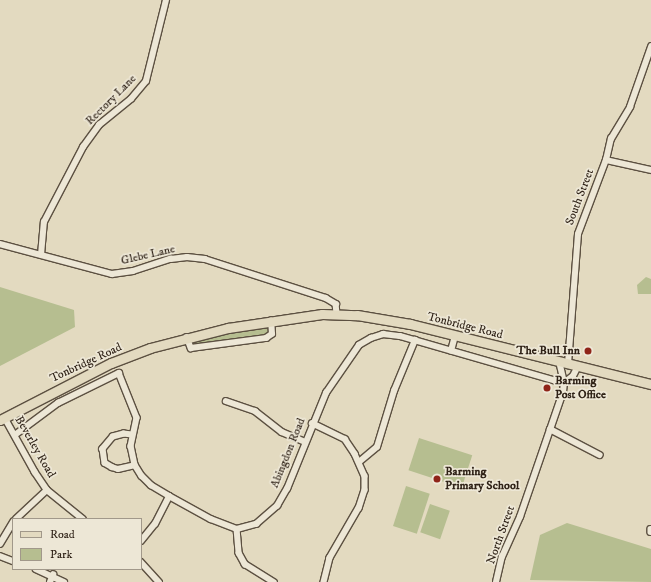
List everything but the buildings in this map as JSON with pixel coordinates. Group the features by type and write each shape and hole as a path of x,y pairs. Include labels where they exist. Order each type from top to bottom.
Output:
{"main road":[{"name":"Tonbridge Road","path":"3,419 111,363 187,337 271,321 337,314 387,320 651,384"}],"street":[{"name":"Rectory Lane","path":"41,255 44,222 83,147 99,125 131,99 146,81 166,0"},
{"name":"South Street","path":"568,364 578,234 606,160 611,139 630,107 651,47"},
{"path":"606,160 651,170"},
{"name":"Glebe Lane","path":"0,244 112,274 133,271 170,259 205,259 326,298 336,304 337,314"},
{"path":"187,337 192,348 266,338 272,334 271,321"},
{"name":"Abingdon Road","path":"237,529 256,524 277,506 287,489 312,423 333,381 359,345 383,334 415,340 564,383"},
{"path":"451,351 455,336"},
{"path":"360,462 377,447 394,390 415,340"},
{"path":"559,362 564,383"},
{"name":"North Street","path":"496,582 502,557 520,517 564,383 573,376 578,366"},
{"path":"15,435 58,403 119,373 137,418 132,435 131,446 135,465 151,486 211,519 237,529 239,553 245,564 274,582"},
{"path":"226,401 254,410 282,432 306,442"},
{"name":"Beverley Road","path":"3,419 15,435 47,490 81,518"},
{"path":"312,423 345,439 360,462 366,476 365,490 359,508 330,558 324,582"},
{"path":"550,428 600,455"},
{"path":"132,435 124,434 113,437 102,449 105,463 112,467 118,469 135,465"},
{"path":"17,518 47,490"},
{"path":"142,540 155,524 169,496"},
{"path":"0,544 12,524"},
{"path":"0,556 12,561"},
{"path":"142,563 159,582"},
{"path":"39,570 54,575 64,582"},
{"path":"50,582 54,575"}],"green space":[{"path":"646,277 651,279 651,294 638,294 637,285"},
{"path":"0,287 74,310 75,327 0,366"},
{"path":"267,326 270,329 267,335 192,345 191,342"},
{"path":"419,438 472,455 462,488 408,470"},
{"path":"406,486 430,494 417,534 393,526"},
{"path":"430,504 450,511 440,539 420,532"},
{"path":"567,523 651,549 651,582 530,580 540,535"}],"place":[{"name":"The Bull Inn","path":"588,351"},
{"name":"Barming Post Office","path":"547,388"},
{"name":"Barming Primary School","path":"437,479"}]}
